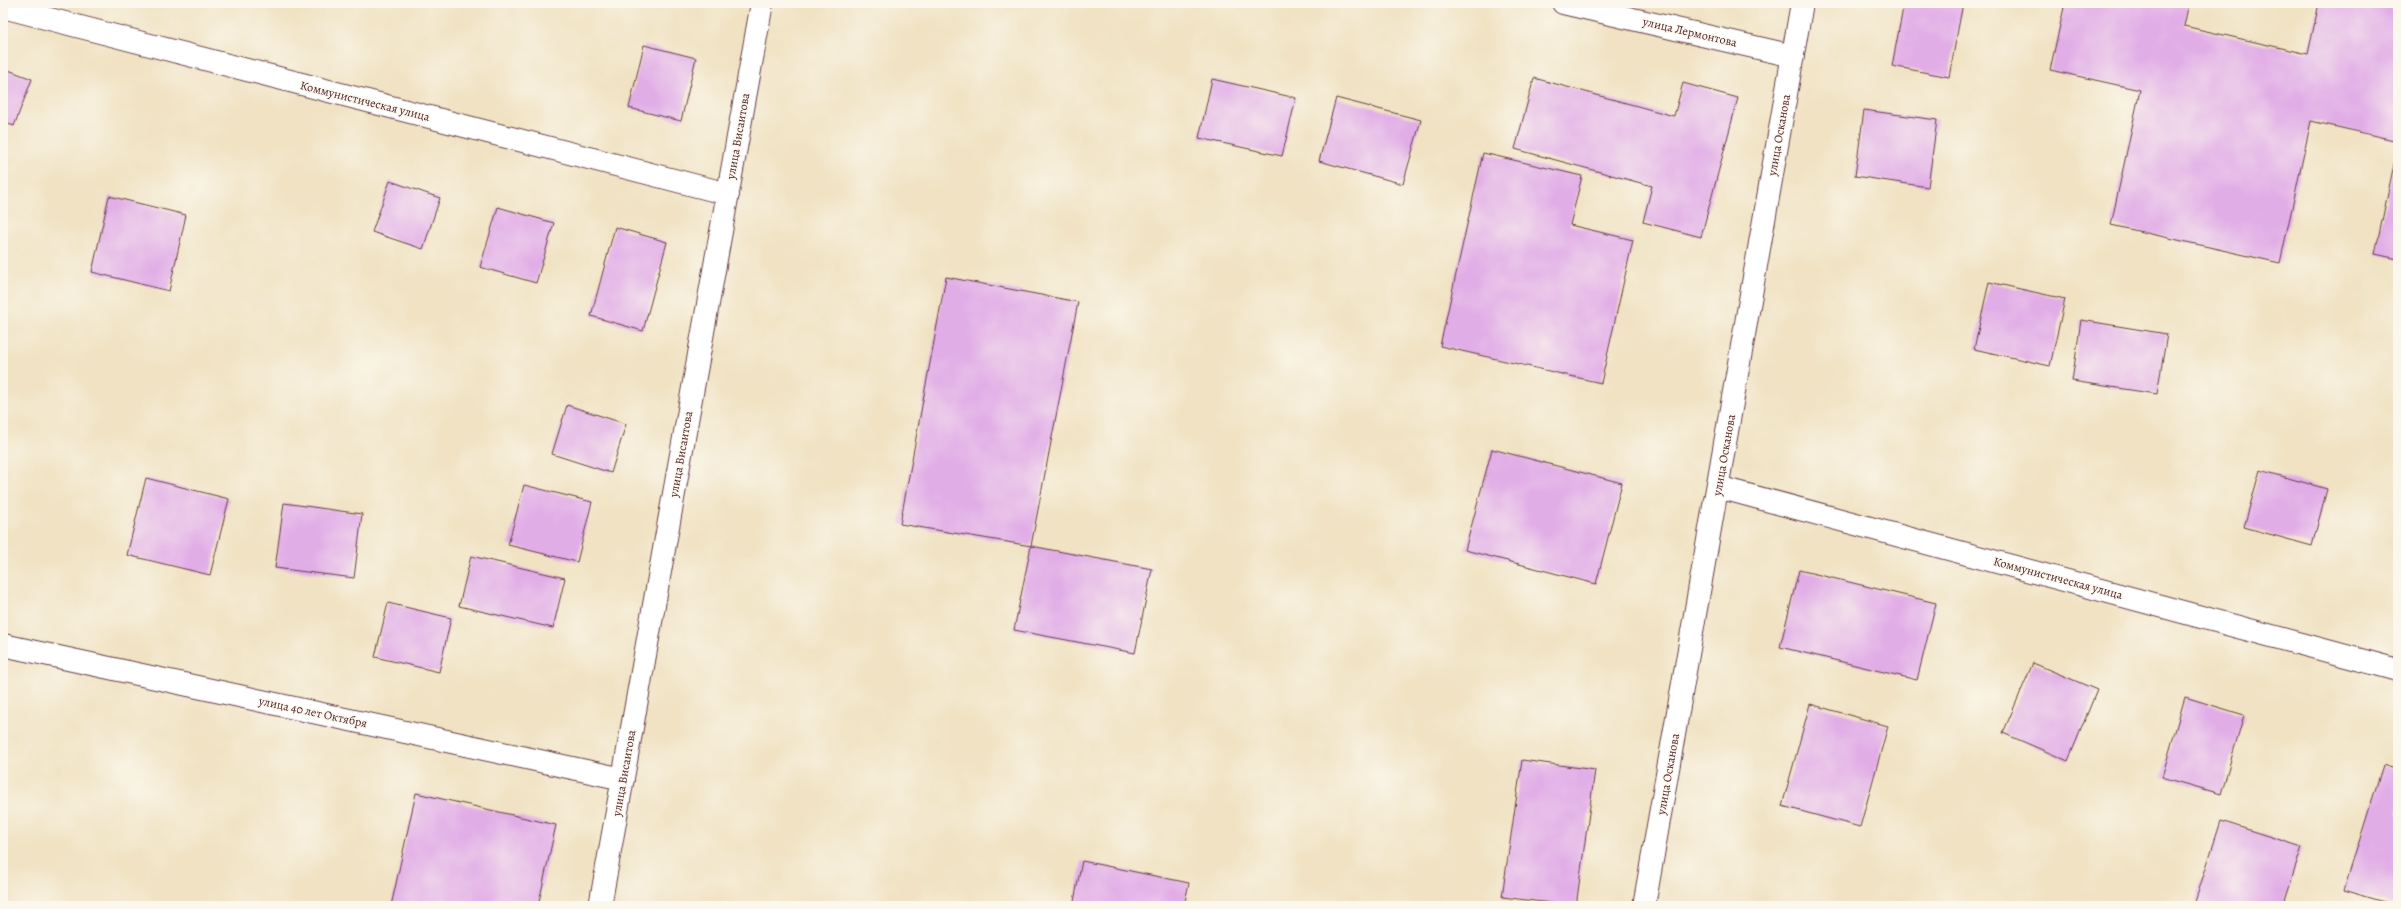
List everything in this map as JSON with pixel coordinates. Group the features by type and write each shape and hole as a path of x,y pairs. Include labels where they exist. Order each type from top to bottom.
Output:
{"street":[{"name":"улица Висаитова","path":"600,906 762,3"},
{"name":"улица Лермонтова","path":"1563,3 1793,56"},
{"name":"улица Осканова","path":"1644,906 1802,3"},
{"name":"Коммунистическая улица","path":"3,7 728,194"},
{"name":"Коммунистическая улица","path":"1718,487 2398,670"},
{"name":"улица 40 лет Октября","path":"3,645 622,779"}],"building":[{"path":"1904,3 1963,3 1949,77 1892,66"},
{"path":"2065,3 2189,3 2184,26 2308,54 2319,3 2374,3 2398,8 2398,141 2311,121 2280,263 2111,225 2140,90 2050,70"},
{"path":"644,45 696,58 681,121 629,108"},
{"path":"3,68 32,79 14,126 3,122"},
{"path":"1534,78 1674,116 1683,83 1738,98 1701,237 1643,222 1652,186 1515,149"},
{"path":"1212,79 1296,98 1282,156 1199,138"},
{"path":"1336,98 1421,120 1403,184 1319,161"},
{"path":"1864,110 1937,120 1928,187 1855,176"},
{"path":"2398,150 2398,259 2375,254"},
{"path":"1483,153 1582,176 1570,225 1633,240 1601,383 1440,346"},
{"path":"390,181 440,198 423,249 372,232"},
{"path":"109,196 186,215 169,291 92,272"},
{"path":"498,207 554,223 536,283 480,267"},
{"path":"615,227 667,242 643,331 591,316"},
{"path":"946,277 1078,302 1031,546 900,524"},
{"path":"1989,282 2065,299 2050,366 1974,349"},
{"path":"2081,320 2167,334 2157,394 2072,381"},
{"path":"567,405 626,424 611,473 552,454"},
{"path":"1492,449 1622,483 1596,584 1465,550"},
{"path":"2260,470 2327,489 2312,546 2244,527"},
{"path":"146,478 229,499 210,575 127,555"},
{"path":"524,485 592,502 577,562 508,545"},
{"path":"284,503 362,514 354,578 275,568"},
{"path":"1031,546 1152,569 1135,653 1014,630"},
{"path":"471,556 565,578 553,628 459,606"},
{"path":"1799,570 1936,603 1917,680 1780,647"},
{"path":"388,603 451,618 439,672 375,657"},
{"path":"2033,663 2097,690 2068,761 2003,733"},
{"path":"2185,697 2244,715 2221,794 2162,777"},
{"path":"1810,704 1888,726 1860,827 1782,806"},
{"path":"1522,760 1595,770 1576,906 1502,897"},
{"path":"2383,765 2398,770 2398,906 2344,890"},
{"path":"416,793 556,825 538,906 391,906"},
{"path":"2221,821 2302,847 2283,906 2209,906 2195,902"},
{"path":"1082,861 1189,883 1184,906 1073,906"}]}
